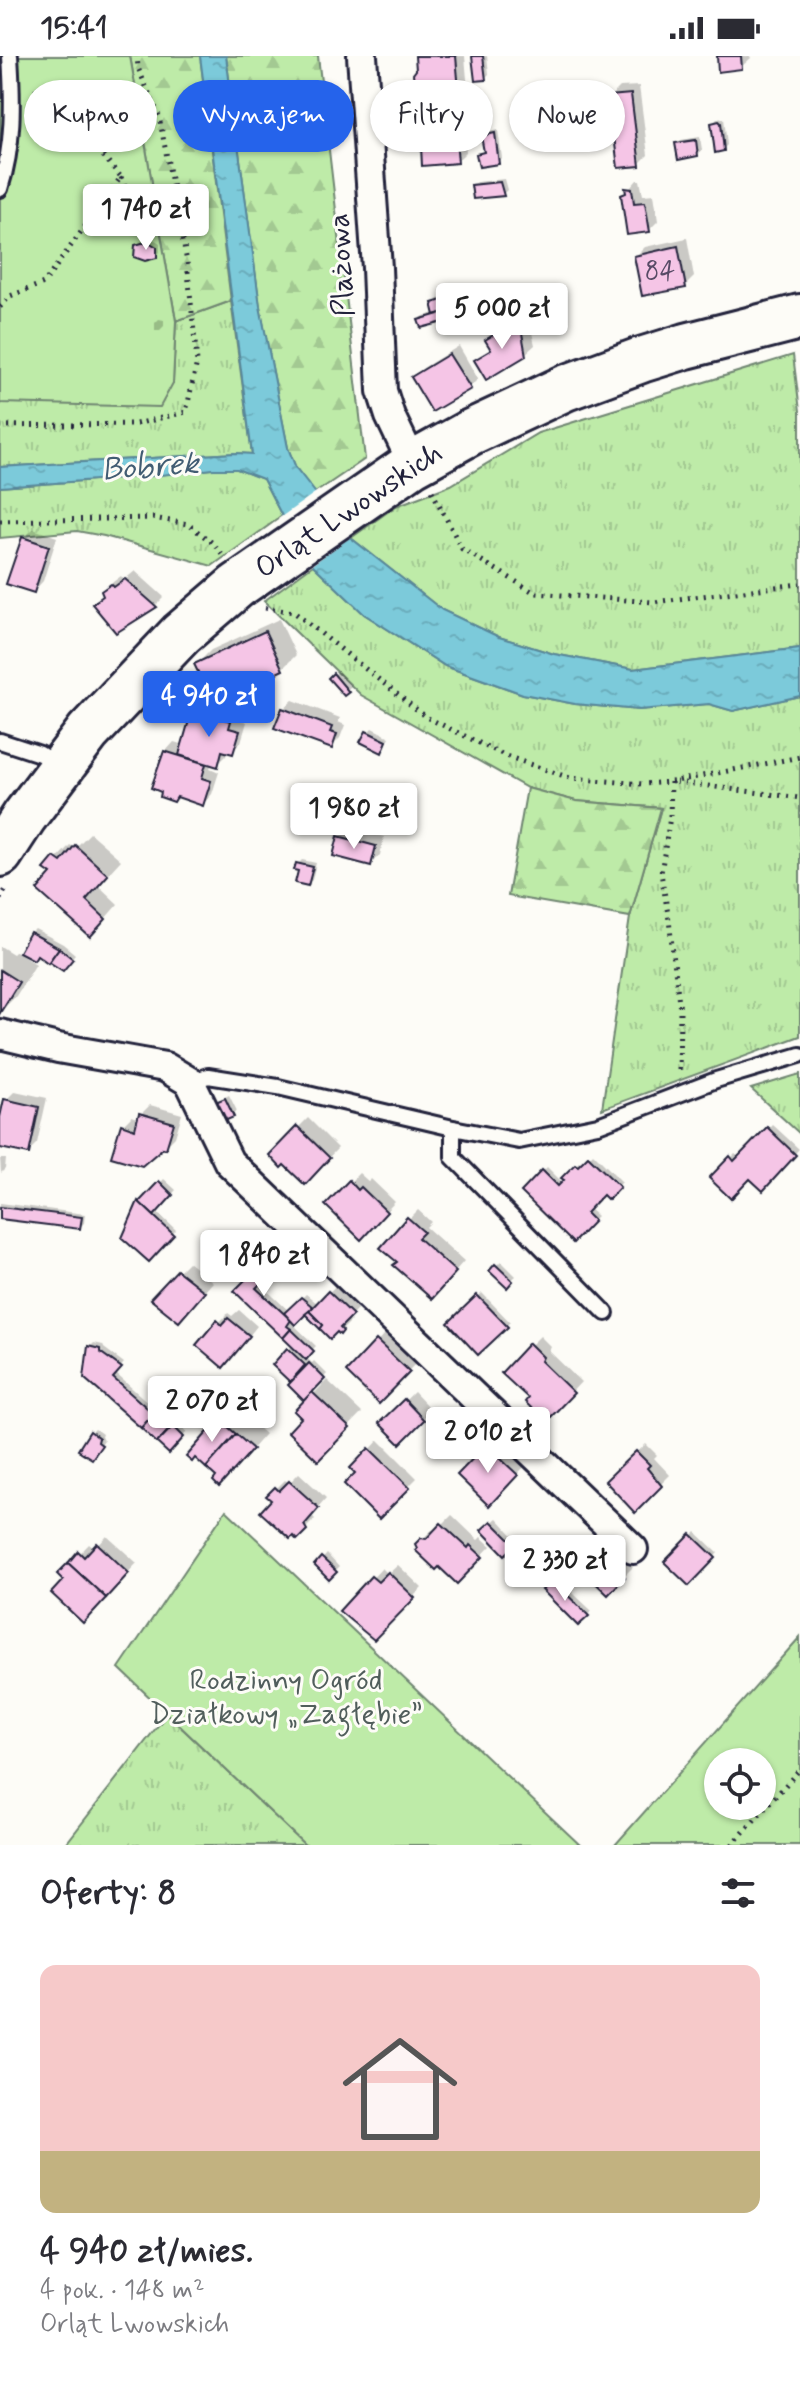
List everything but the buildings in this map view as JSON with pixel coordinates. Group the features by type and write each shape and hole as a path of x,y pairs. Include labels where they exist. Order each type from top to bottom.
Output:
{"main road":[{"name":"Orląt Lwowskich","path":"0,854 19,814 122,695 181,634 240,585 419,472 471,432 565,388 641,360 800,317"}],"street":[{"name":"Plażowa","path":"362,56 382,391 390,416 419,472"},
{"path":"0,1034 165,1067 190,1082 229,1162 633,1549"}],"lane":[{"path":"0,189 9,157 14,117 10,56"},
{"path":"0,741 40,754 60,768"},
{"path":"190,1082 208,1076 278,1087 519,1141 598,1125 716,1080 800,1055"},
{"path":"453,1128 453,1157 606,1313"}],"path":[{"path":"0,426 136,424 186,412 197,362 187,262 159,116 138,68 137,56"},
{"path":"12,75 21,75 99,151 121,177 130,211 127,227"},
{"path":"0,307 10,296 44,283 121,177"},
{"path":"419,472 462,549 535,593 653,602 800,584"},
{"path":"0,521 153,518 188,524 214,544 240,585 294,612 426,717 506,756 570,778 643,784 671,782 800,757"},
{"path":"671,782 800,798"},
{"path":"671,782 670,817 661,873 680,1011 679,1075 683,1093"},
{"path":"732,1845 800,1769"}],"green space":[{"path":"0,56 130,56 134,80 24,80 24,152 147,152 176,321 173,383 160,407 0,403"},
{"path":"130,56 200,56 203,80 173,80 173,152 212,152 231,301 176,321 147,152 157,152 157,80 134,80"},
{"path":"226,56 318,56 321,80 229,80"},
{"path":"239,152 329,152 365,459 315,493 296,468 288,448 260,307"},
{"path":"231,301 252,454 0,467 0,403 34,403 173,383 176,321"},
{"path":"793,355 800,411 800,648 633,669 554,654 499,637 442,610 351,538 396,506 451,485 538,433"},
{"path":"237,469 263,479 282,516 212,566 77,531 0,538 0,487"},
{"path":"313,565 364,614 445,666 523,694 575,704 639,710 709,704 733,711 800,696 800,1036 602,1109 630,917 661,808 576,801 527,788 361,695 264,601"},
{"path":"527,788 576,801 661,808 630,917 508,896"},
{"path":"800,1074 800,1134 751,1089"},
{"name":"Rodzinny Ogród Działkowy „Zagłębie”","path":"226,1510 580,1845 305,1845 119,1668"},
{"path":"800,1637 800,1845 615,1845"},
{"path":"167,1714 305,1845 65,1845"}],"water":[{"path":"200,56 226,56 229,80 203,80"},
{"name":"Bobrek","path":"213,152 239,152 260,306 288,448 296,468 351,538 442,610 499,637 554,654 633,669 800,648 800,696 733,711 709,704 639,710 575,704 523,694 445,666 364,614 313,565 263,479 237,469 0,487 0,467 252,454"}],"pier":[{"path":"319,490 354,535 309,567 278,519"}]}
